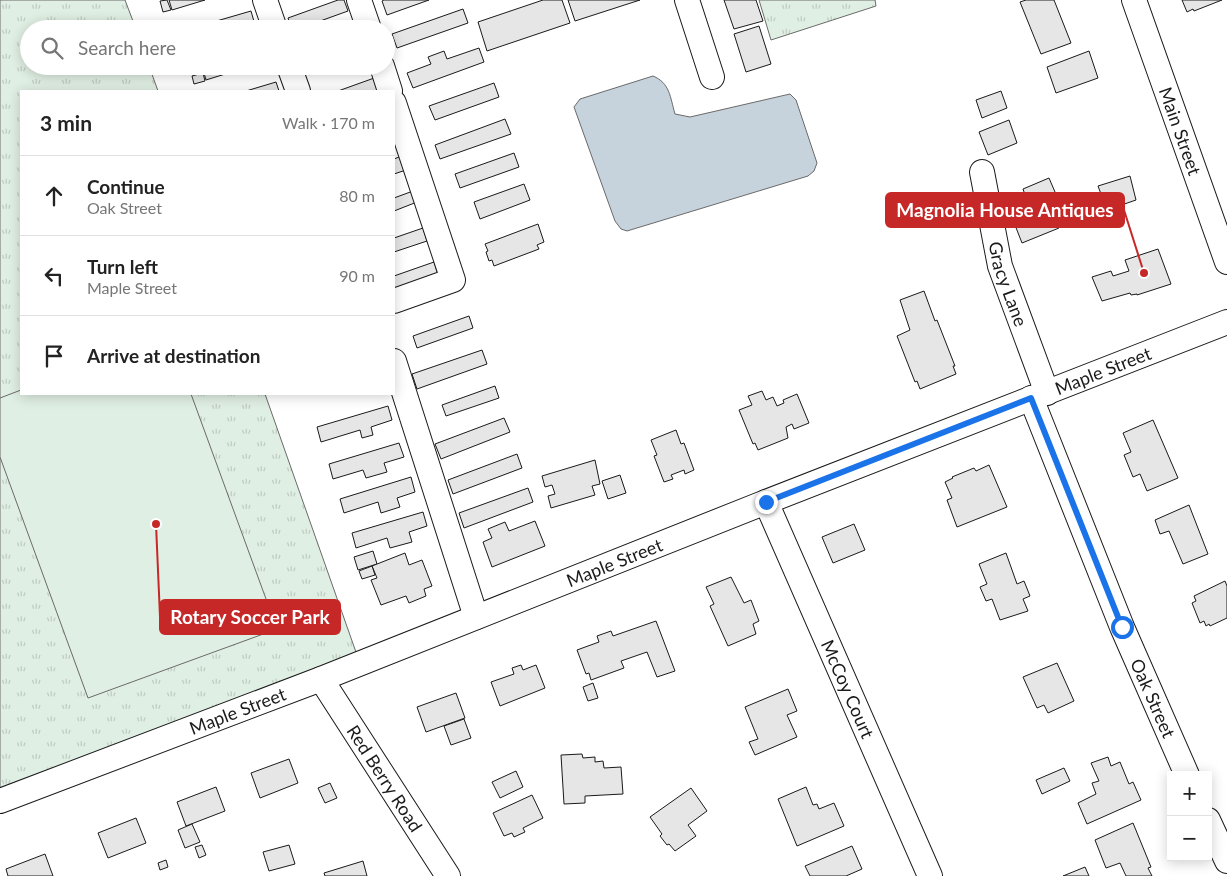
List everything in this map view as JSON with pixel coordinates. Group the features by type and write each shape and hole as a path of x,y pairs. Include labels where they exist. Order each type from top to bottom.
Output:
{"street":[{"path":"265,0 272,20"},
{"path":"359,0 366,20"},
{"path":"687,0 712,77"},
{"name":"Main Street","path":"1134,0 1227,262"},
{"path":"292,75 298,90"},
{"path":"385,75 390,90"},
{"path":"395,106 453,280 395,301"},
{"name":"Gracy Lane","path":"982,172 1000,266 1039,396"},
{"name":"Maple Street","path":"0,801 321,679 476,616 1227,322"},
{"path":"395,363 476,616"},
{"name":"Oak Street","path":"1039,396 1122,627 1185,771"},
{"name":"McCoy Court","path":"766,502 930,876"},
{"name":"Red Berry Road","path":"321,679 448,876"},
{"path":"1212,829 1227,861"}],"green space":[{"path":"0,0 125,0 133,20 20,20 20,75 152,75 158,90 20,90 20,395 265,395 357,655 0,794"},
{"path":"759,0 875,0 876,6 771,40"},
{"path":"20,390 20,395 191,395 277,629 88,698 0,457 0,398"}],"shaded area":[{"path":"653,76 663,82 666,87 675,114 690,117 790,94 796,100 817,163 814,171 808,176 627,231 621,229 615,221 574,107 580,99"}],"building":[{"path":"167,0 171,10 163,12 160,1"},
{"path":"169,0 205,0 172,10"},
{"path":"338,0 344,0 348,11 323,20 289,20 288,18"},
{"path":"429,0 387,15 382,1"},
{"path":"543,0 562,0 570,23 487,51 478,22"},
{"path":"568,0 640,0 575,21"},
{"path":"724,0 756,0 763,21 734,29"},
{"path":"1026,0 1054,0 1071,43 1041,54 1020,2"},
{"path":"1182,0 1222,0 1187,12"},
{"path":"463,9 468,23 397,48 395,33"},
{"path":"251,11 254,20 220,20"},
{"path":"759,26 771,64 746,72 734,34"},
{"path":"479,48 484,62 413,88 407,73 431,64 428,57 444,51 447,59"},
{"path":"1089,51 1098,78 1056,93 1047,67"},
{"path":"204,75 205,81 194,84 192,76"},
{"path":"205,75 222,75 206,80"},
{"path":"377,77 379,90 341,90"},
{"path":"276,82 279,90 249,90"},
{"path":"494,83 499,97 435,120 429,106"},
{"path":"1001,91 1007,108 982,118 976,100"},
{"path":"505,119 511,134 440,159 435,145"},
{"path":"1009,120 1017,143 988,155 979,132"},
{"path":"514,153 519,167 460,188 455,174"},
{"path":"404,155 409,169 395,174 395,159"},
{"path":"1130,176 1136,200 1107,210 1098,186"},
{"path":"1049,178 1058,199 1049,203 1059,228 1022,243 1013,220 1024,215 1021,210 1029,206 1023,189"},
{"path":"524,184 530,200 480,219 474,202"},
{"path":"413,191 417,202 395,211 395,198"},
{"path":"538,224 544,242 537,245 539,249 494,266 492,260 489,261 485,244"},
{"path":"423,228 427,241 395,252 395,238"},
{"path":"1158,249 1171,284 1137,295 1131,295 1130,293 1102,301 1092,277 1111,271 1113,276 1129,271 1125,260"},
{"path":"434,262 438,275 395,290 395,276"},
{"path":"924,291 955,366 953,366 956,374 920,389 917,381 915,382 897,336 910,330 900,300"},
{"path":"469,316 473,328 417,348 413,336"},
{"path":"482,350 487,364 417,389 412,374"},
{"path":"495,386 499,398 446,416 442,405"},
{"path":"762,391 766,400 773,397 777,406 784,403 783,400 797,394 809,423 794,429 792,424 786,427 788,438 758,450 755,443 753,444 739,410 752,405 748,396"},
{"path":"388,406 392,420 371,427 373,435 362,438 360,430 321,442 317,427"},
{"path":"504,418 510,432 441,459 435,444"},
{"path":"1153,420 1178,478 1147,491 1140,474 1133,477 1124,455 1131,452 1123,433"},
{"path":"676,430 681,444 684,443 694,470 685,474 684,470 671,475 673,479 664,482 654,456 657,455 651,440"},
{"path":"399,443 404,457 384,463 387,472 366,478 363,470 333,479 329,464"},
{"path":"517,454 522,468 453,494 448,480"},
{"path":"595,460 600,484 592,486 595,495 551,508 548,496 555,494 552,485 545,487 542,476"},
{"path":"989,465 1007,507 957,527 947,500 952,498 945,482 974,468 976,471"},
{"path":"620,475 626,493 608,499 602,481"},
{"path":"411,477 415,492 397,498 400,507 381,513 378,502 344,513 340,499"},
{"path":"528,488 533,502 464,528 459,513"},
{"path":"1189,505 1208,554 1183,564 1169,531 1160,534 1155,520"},
{"path":"423,512 427,526 409,532 412,542 390,548 387,538 356,548 352,533"},
{"path":"535,521 545,546 492,567 483,542 492,538 488,529 505,522 509,531"},
{"path":"854,524 865,550 833,563 822,537"},
{"path":"373,551 377,564 358,570 354,557"},
{"path":"405,553 409,565 422,560 432,586 424,589 426,596 409,603 406,596 381,605 371,580 377,578 372,566"},
{"path":"1006,553 1017,584 1024,581 1030,596 1023,599 1028,611 1000,620 992,599 986,601 980,587 987,584 979,564"},
{"path":"372,566 375,575 362,579 359,571"},
{"path":"731,577 744,603 751,600 759,621 753,624 756,634 728,646 710,606 714,604 706,587"},
{"path":"1225,581 1227,586 1227,618 1210,626 1209,624 1206,626 1204,621 1200,623 1192,603 1196,601 1194,596"},
{"path":"656,621 675,671 657,677 647,652 621,661 624,668 591,680 589,673 586,674 577,650 599,642 597,636 611,631 613,636"},
{"path":"1057,663 1074,701 1048,713 1044,705 1037,708 1023,677"},
{"path":"521,665 523,670 536,665 545,688 500,706 491,682 514,674 512,668"},
{"path":"593,683 598,698 588,701 583,687"},
{"path":"788,689 797,711 787,715 797,737 755,755 749,742 758,739 745,707"},
{"path":"456,693 465,718 426,732 417,707"},
{"path":"464,719 471,738 451,745 444,726"},
{"path":"582,754 583,758 595,757 595,762 603,761 604,768 621,767 623,794 585,796 585,803 564,804 561,755"},
{"path":"1108,757 1111,766 1120,762 1129,784 1133,782 1141,800 1087,824 1078,803 1096,794 1092,783 1099,781 1091,763"},
{"path":"289,759 298,783 260,798 251,773"},
{"path":"1064,768 1070,781 1042,794 1036,780"},
{"path":"516,771 523,787 500,798 492,782"},
{"path":"330,783 337,798 325,803 318,788"},
{"path":"216,787 225,811 186,826 177,802"},
{"path":"806,787 813,805 817,804 819,809 834,803 844,826 797,846 778,799"},
{"path":"691,788 707,811 688,825 696,836 675,851 660,836 662,834 650,817"},
{"path":"532,795 543,818 523,828 525,832 514,837 512,833 504,836 493,813"},
{"path":"136,818 146,843 108,858 98,833"},
{"path":"1133,823 1151,867 1148,868 1152,876 1126,876 1120,863 1106,868 1095,840"},
{"path":"192,824 200,842 185,848 178,830"},
{"path":"202,845 206,855 199,858 195,847"},
{"path":"289,845 295,864 269,871 263,852"},
{"path":"852,846 862,869 846,876 810,876 805,866"},
{"path":"45,854 53,876 8,876 6,869"},
{"path":"166,860 168,867 160,870 158,863"},
{"path":"363,861 367,876 325,876 324,873"},
{"path":"1085,867 1089,876 1063,876"}],"place":[{"name":"Magnolia House Antiques","path":"1144,273"},
{"name":"Rotary Soccer Park","path":"156,524"}],"route":[{"path":"766,502 1031,398 1122,627"}]}
